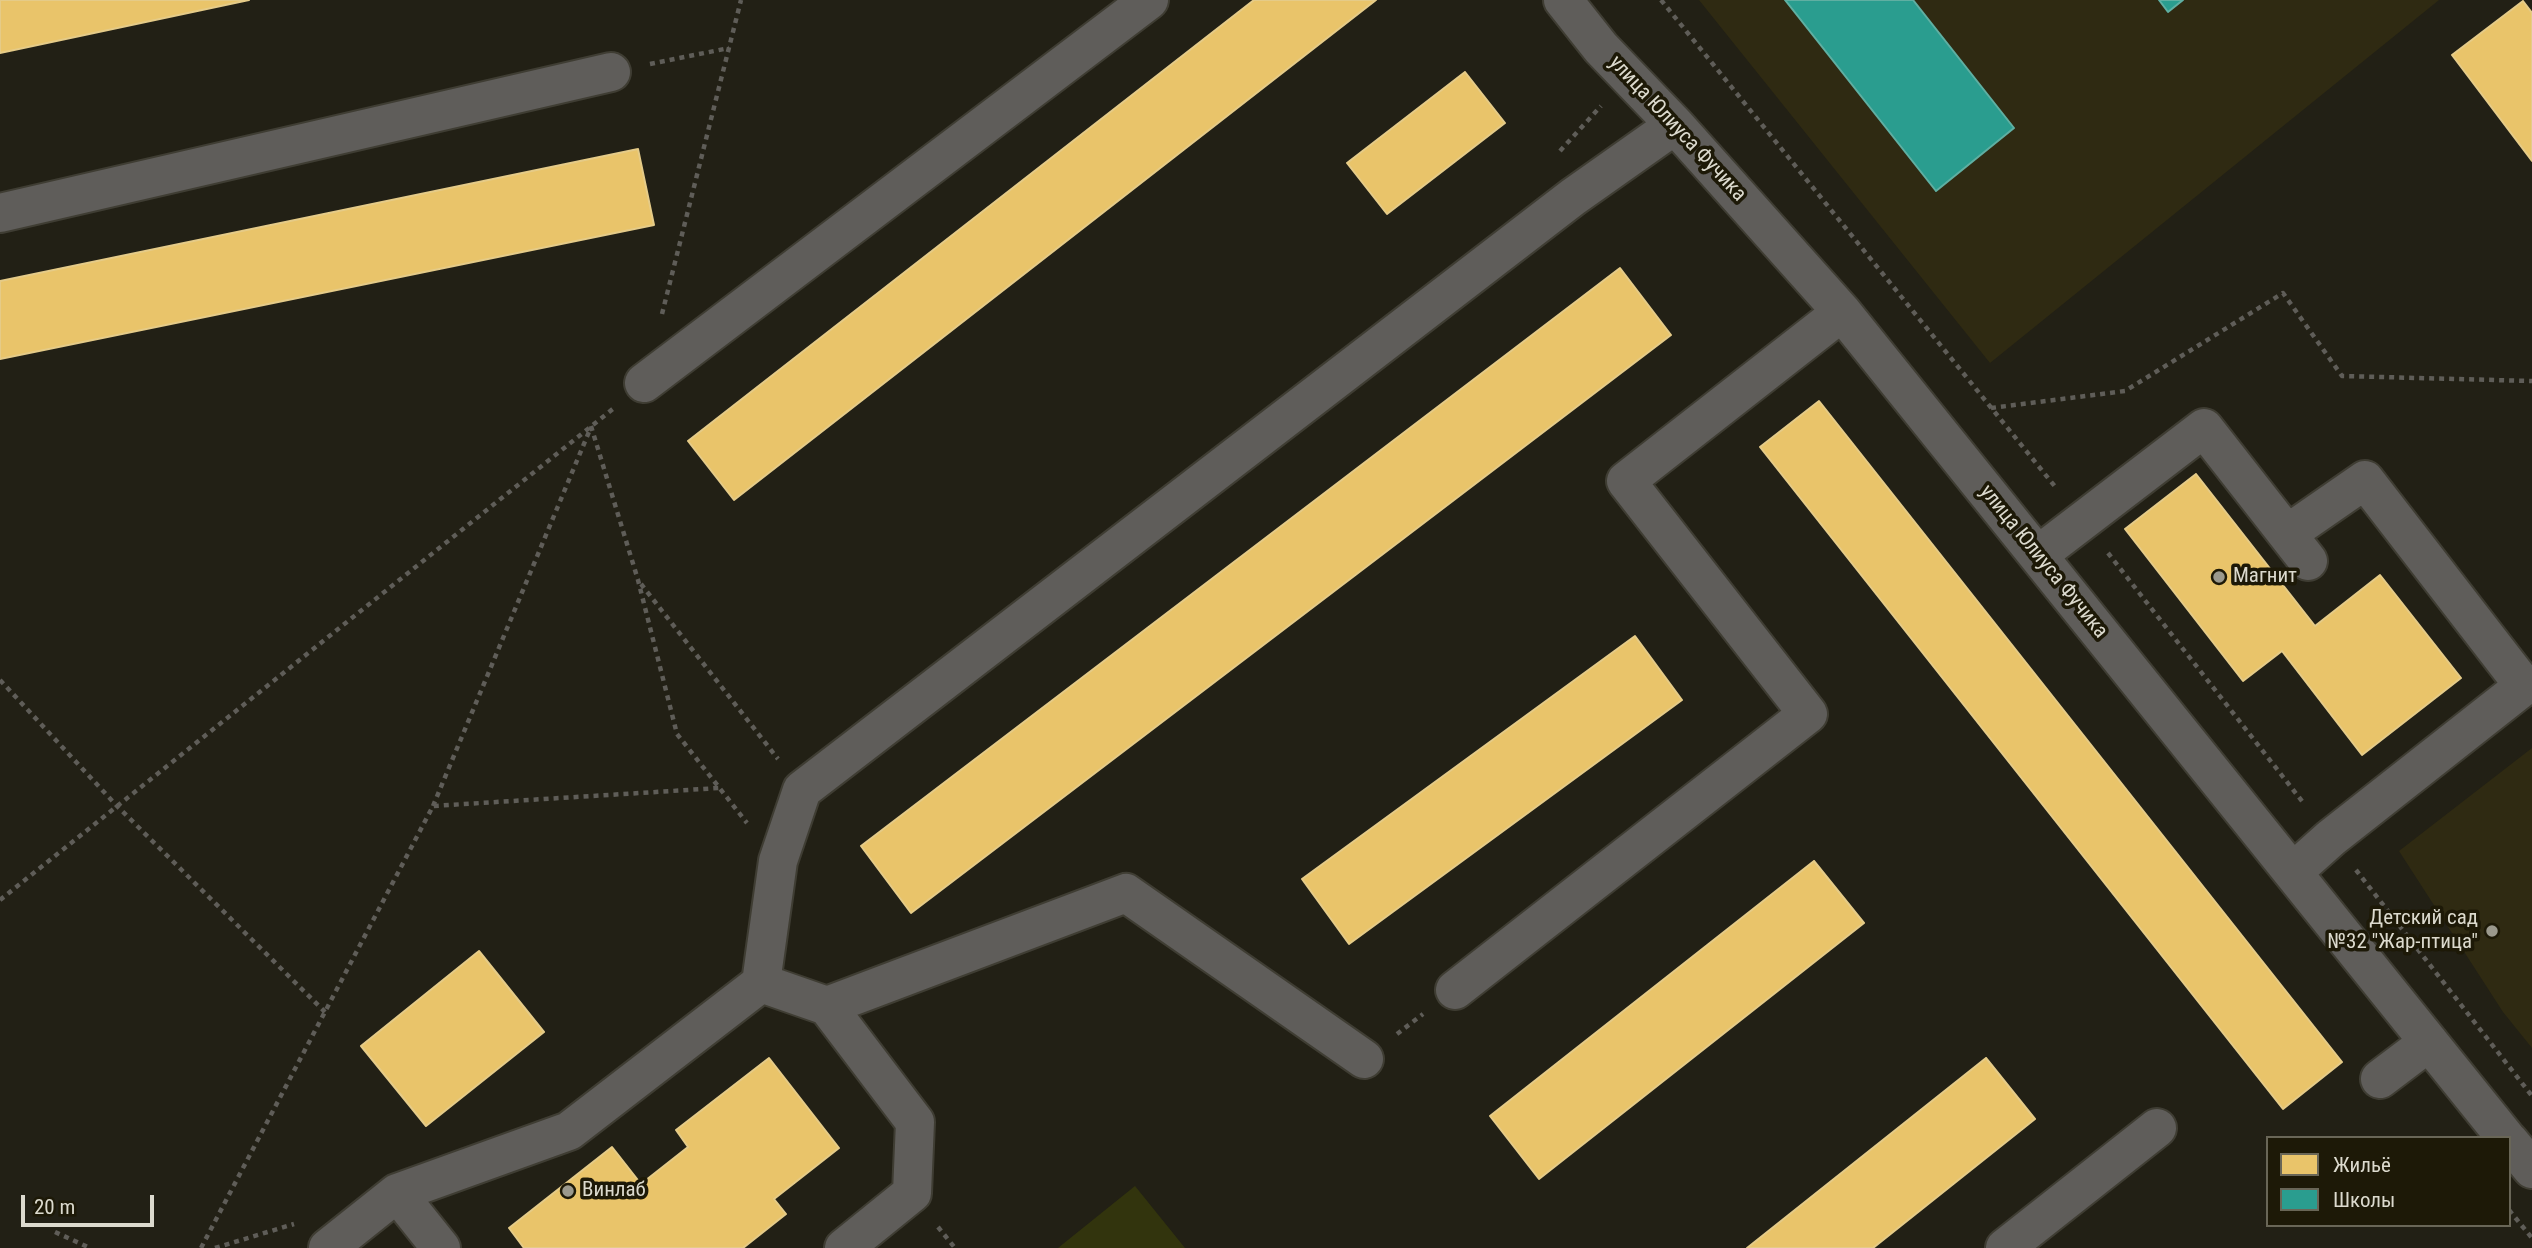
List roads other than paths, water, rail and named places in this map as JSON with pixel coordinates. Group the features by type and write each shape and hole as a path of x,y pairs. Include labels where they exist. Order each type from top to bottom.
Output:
{"street":[{"path":"644,383 1149,0"},
{"name":"улица Юлиуса Фучика","path":"1563,0 1601,48 1675,125 1842,312 2506,1136"},
{"path":"0,213 611,72"},
{"path":"328,1248 397,1193 569,1131 761,983 778,861 802,790 1573,197 1675,125"},
{"path":"1455,990 1808,714 1626,481 1842,312"},
{"path":"2038,555 2204,428 2298,548 2365,480 2524,686 2331,838 2293,872"},
{"path":"827,1006 1126,893 1364,1059"},
{"path":"761,983 827,1006 915,1122 912,1193 844,1248"},
{"path":"2380,1079 2429,1042"},
{"path":"2005,1248 2157,1128"},
{"name":"улица Юлиуса Фучика","path":"2511,1143 2532,1169"},
{"path":"397,1193 441,1248"}],"place":[{"name":"Магнит","path":"2219,577"},
{"name":"Детский сад №32 \"Жар-птица\"","path":"2492,931"},
{"name":"Винлаб","path":"568,1191"}]}
